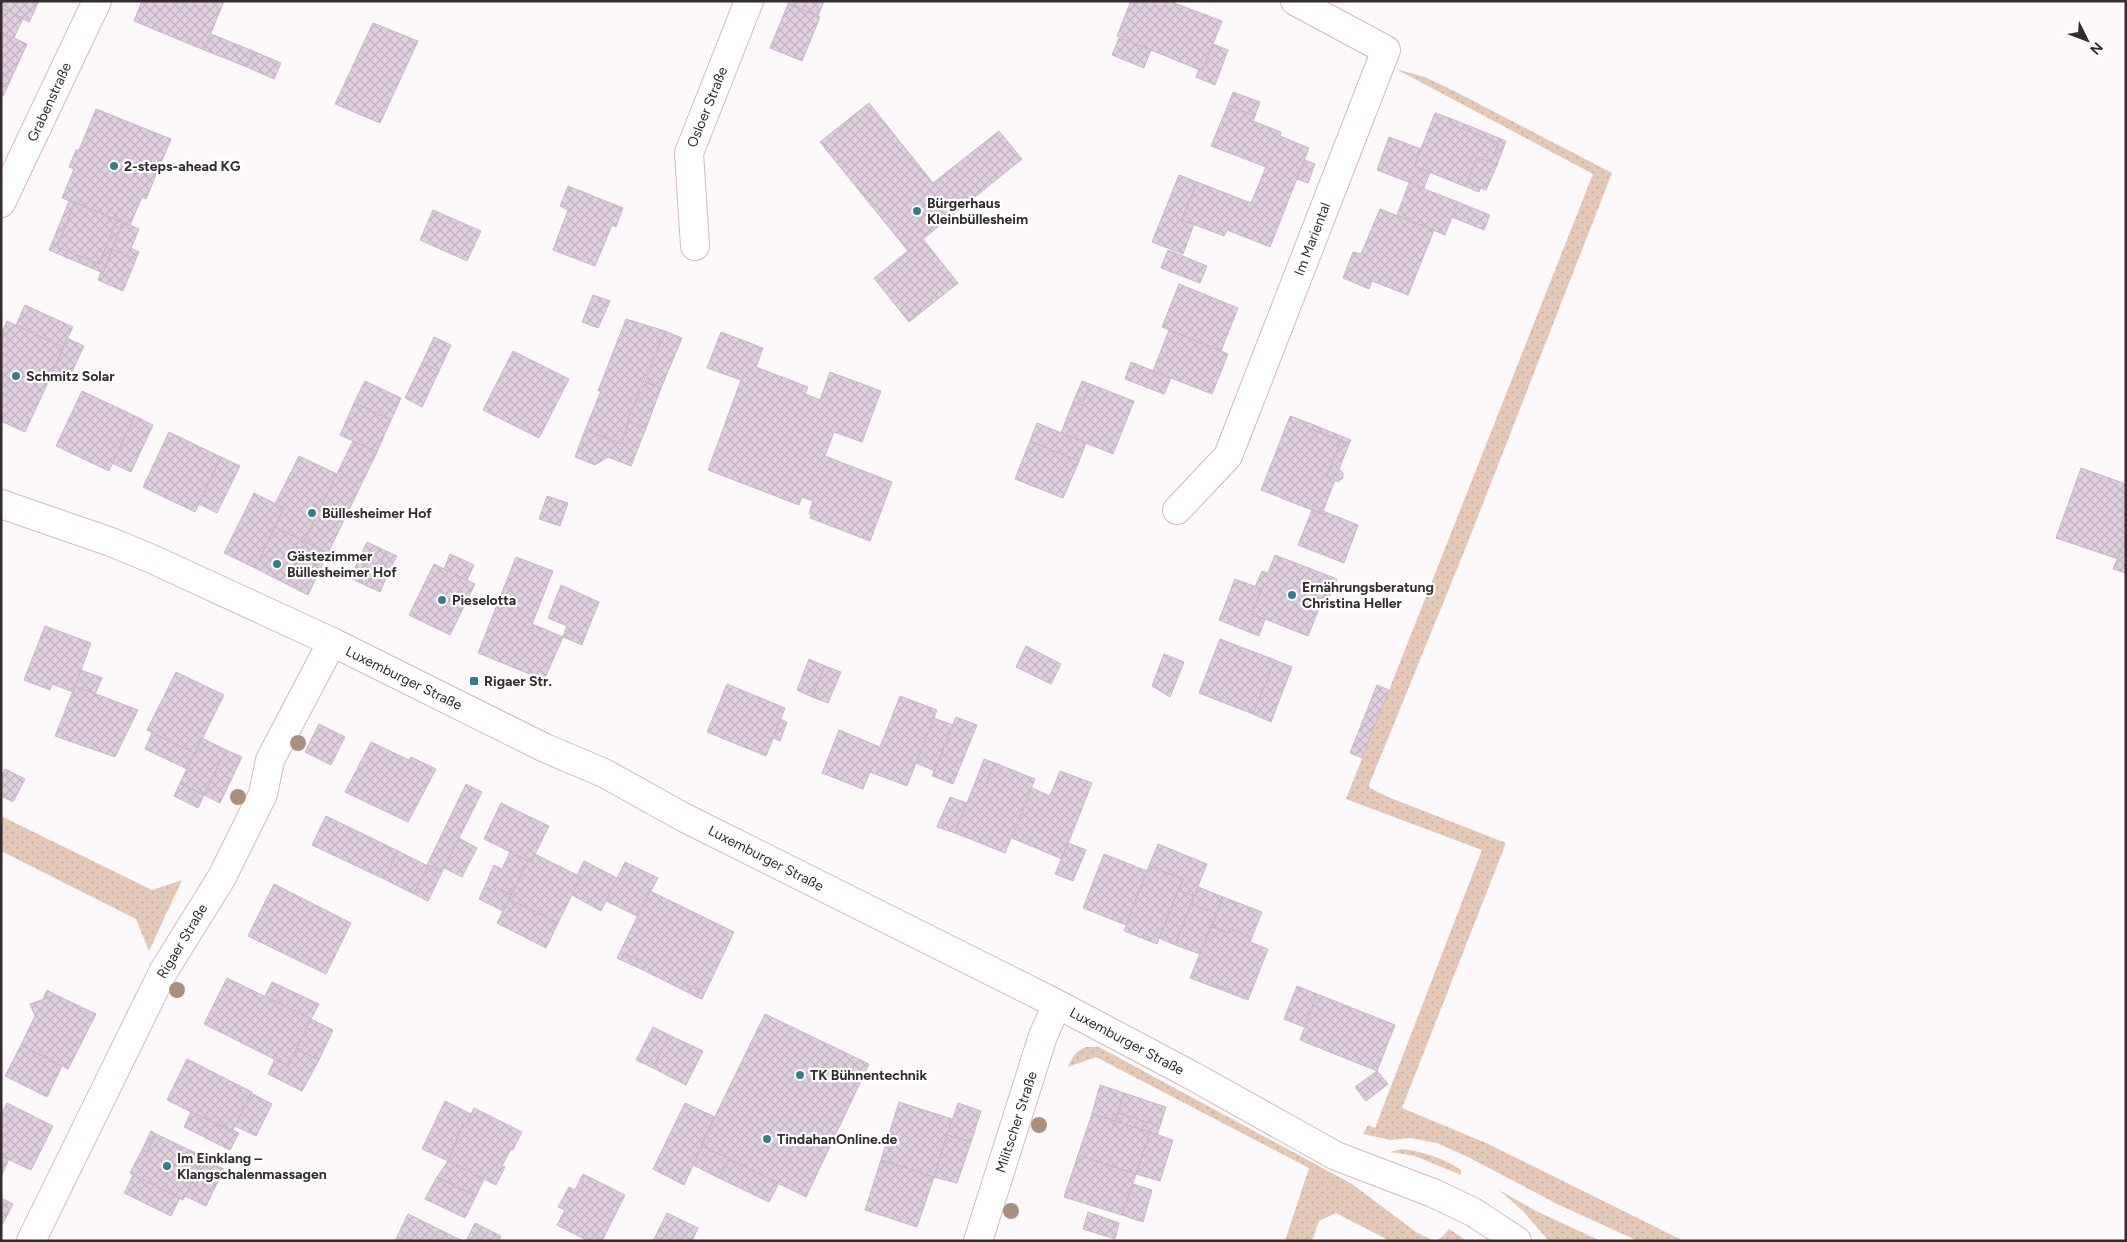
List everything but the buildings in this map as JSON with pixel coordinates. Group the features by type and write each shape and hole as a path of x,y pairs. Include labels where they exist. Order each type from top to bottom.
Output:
{"street":[{"name":"Grabenstraße","path":"1,204 97,1"},
{"name":"Osloer Straße","path":"695,246 689,153 749,1"},
{"name":"Im Mariental","path":"1177,510 1228,456 1386,50 1295,1"},
{"name":"Luxemburger Straße","path":"1,504 128,549 332,642 545,748 604,774 692,821 1057,1004 1191,1075 1336,1156 1433,1192 1473,1212 1517,1241"},
{"name":"Rigaer Straße","path":"31,1241 163,972 222,877 263,794 270,760 332,642"},
{"name":"Militscher Straße","path":"978,1241 1044,1036 1057,1004"}],"shaded area":[{"path":"1396,69 1425,77 1612,173 1468,542 1369,785 1370,788 1388,797 1506,843 1402,1108 1486,1143 1684,1241 1638,1241 1557,1204 1470,1158 1437,1143 1410,1138 1391,1140 1363,1134 1368,1125 1375,1128 1482,850 1346,799 1593,174"},
{"path":"1,816 152,890 182,880 149,951 136,919 1,851"},
{"path":"1086,1047 1099,1047 1352,1184 1416,1232 1432,1240 1437,1240 1449,1229 1467,1241 1390,1241 1336,1213 1319,1221 1312,1241 1285,1241 1309,1168 1096,1057 1068,1067 1075,1055"},
{"path":"1402,1149 1440,1159 1461,1170 1461,1175 1415,1156 1390,1152"},
{"path":"1499,1190 1536,1211 1601,1241 1549,1241 1523,1211"}],"place":[{"name":"2-steps-ahead KG","path":"114,166"},
{"name":"Bürgerhaus Kleinbüllesheim","path":"917,211"},
{"name":"Schmitz Solar","path":"16,376"},
{"name":"Büllesheimer Hof","path":"312,513"},
{"name":"Gästezimmer Büllesheimer Hof","path":"277,564"},
{"name":"Ernährungsberatung Christina Heller","path":"1292,595"},
{"name":"Pieselotta","path":"442,600"},
{"name":"Rigaer Str.","path":"474,681"},
{"name":"TK Bühnentechnik","path":"800,1075"},
{"name":"TindahanOnline.de","path":"767,1139"},
{"name":"Im Einklang – Klangschalenmassagen","path":"167,1166"}]}
